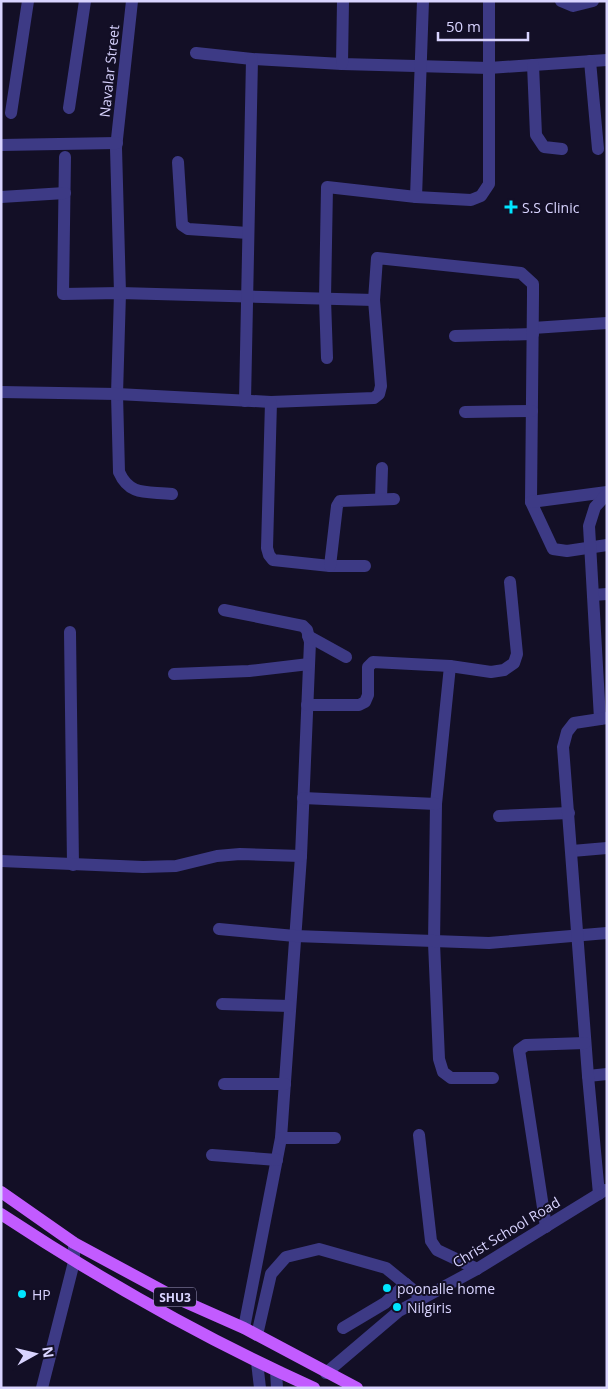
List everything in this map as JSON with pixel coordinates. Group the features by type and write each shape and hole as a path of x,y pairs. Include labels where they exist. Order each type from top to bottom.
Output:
{"main road":[{"name":"SHU3","path":"1,1192 74,1243 174,1297 244,1328 357,1388"},
{"name":"SHU3","path":"1,1214 74,1262 257,1362 314,1388"}],"street":[{"path":"11,113 28,1"},
{"path":"69,108 85,1"},
{"name":"Navalar Street","path":"132,1 116,143 120,293 117,394 119,472 124,484 131,490 172,494"},
{"path":"342,64 344,1"},
{"path":"416,197 423,1"},
{"path":"327,358 325,299 327,187 416,197 472,200 487,191 489,184 489,1"},
{"path":"561,1 573,6 593,1"},
{"path":"196,53 252,59 342,64 489,68 607,60"},
{"path":"245,401 252,59"},
{"path":"590,61 598,149"},
{"path":"533,65 536,135 544,147 562,149"},
{"path":"1,145 116,143"},
{"path":"65,157 66,193 63,294 120,293 374,300"},
{"path":"178,162 182,225 188,229 248,233"},
{"path":"1,197 66,193"},
{"path":"1,392 117,394 271,402 364,400 374,398 379,394 381,386 374,300 377,258 521,273 533,284 532,502 554,549 567,551 607,545"},
{"path":"455,336 533,331 607,323"},
{"path":"271,402 269,555 273,560 330,566 365,566"},
{"path":"465,412 532,411"},
{"path":"330,566 337,506 340,501 387,499 382,468"},
{"path":"532,502 607,493"},
{"path":"603,1191 585,1043 564,747 567,732 574,723 603,719 590,548 591,516 595,507 607,493"},
{"path":"307,704 359,705 365,702 368,695 368,667 373,662 450,666 491,672 504,670 514,663 517,654 510,582"},
{"path":"593,595 607,594"},
{"path":"224,610 303,626 307,630 308,636 309,664 301,856 281,1138 244,1328"},
{"path":"70,632 73,865"},
{"path":"308,636 346,657"},
{"path":"174,674 248,671 309,664"},
{"path":"450,666 436,804 434,943 439,1059 443,1072 450,1078 493,1078"},
{"path":"303,798 436,804"},
{"path":"499,816 569,813"},
{"path":"572,851 607,848"},
{"path":"1,861 143,867 176,866 216,856 240,854 301,856"},
{"path":"219,929 295,936 489,944 607,932"},
{"path":"222,1004 290,1006"},
{"path":"546,1227 519,1050 526,1045 585,1043"},
{"path":"588,1076 607,1074"},
{"path":"224,1084 285,1084"},
{"path":"419,1135 431,1241 437,1250 477,1268"},
{"path":"281,1138 335,1138"},
{"path":"212,1155 277,1160"},
{"name":"Christ School Road","path":"326,1373 399,1311 477,1268 603,1191"},
{"path":"42,1388 74,1262 74,1243"},
{"path":"257,1335 271,1274 286,1257 319,1249 386,1268 423,1298"},
{"path":"343,1328 385,1303 406,1284"},
{"path":"257,1362 260,1388"},
{"path":"276,1371 277,1388"}],"place":[{"name":"S.S Clinic","path":"511,207"},
{"name":"poonalle home","path":"387,1288"},
{"name":"HP","path":"22,1294"},
{"name":"Nilgiris","path":"397,1307"}]}
